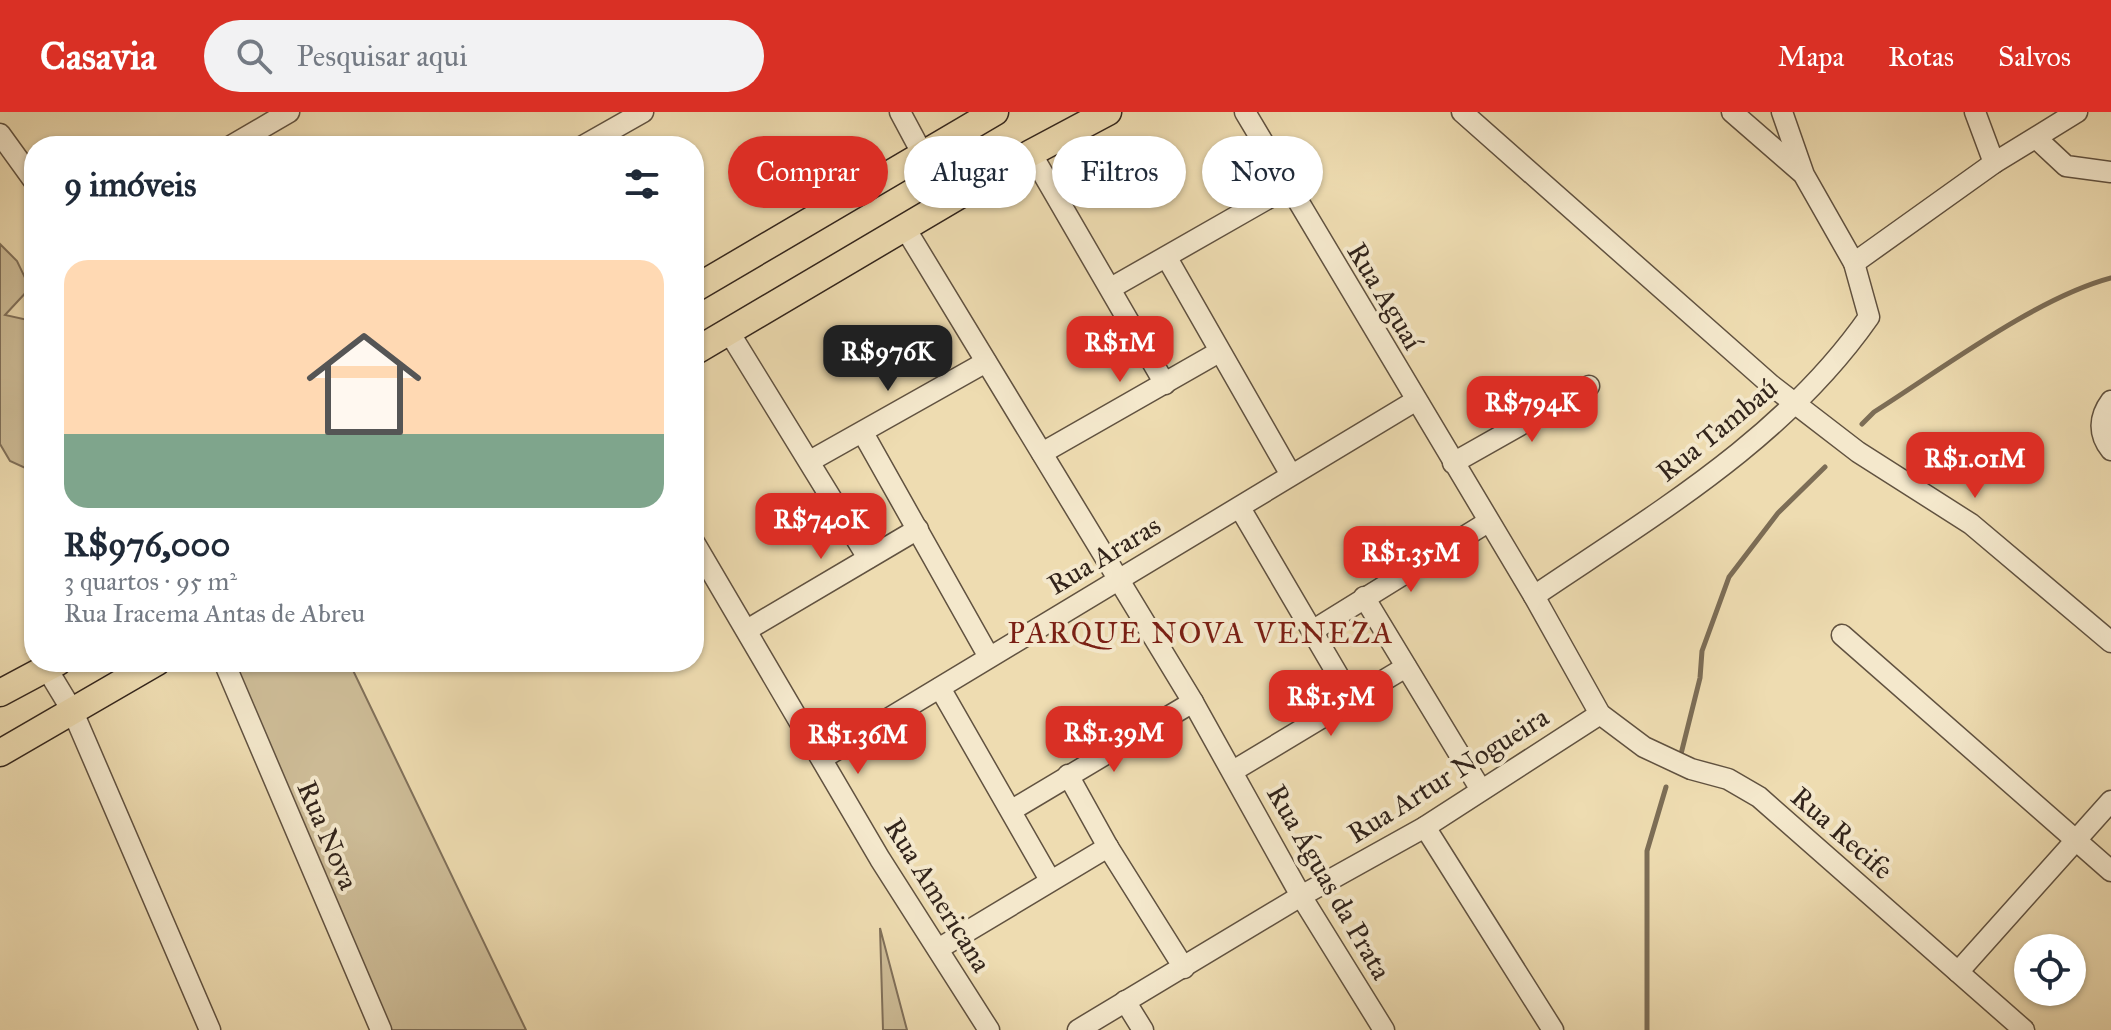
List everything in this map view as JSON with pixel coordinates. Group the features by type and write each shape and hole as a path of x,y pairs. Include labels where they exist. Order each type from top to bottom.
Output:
{"main road":[{"path":"955,136 995,112"},
{"path":"1036,150 1095,115"},
{"path":"704,283 904,166"},
{"path":"704,346 939,208"},
{"path":"0,693 39,672"},
{"path":"0,753 140,672"}],"street":[{"path":"248,136 289,112"},
{"path":"601,136 643,112"},
{"path":"900,112 913,136"},
{"name":"Rua Aguaí","path":"1245,112 1259,136"},
{"path":"1462,112 1759,375 1861,455 1971,524 2111,642"},
{"path":"1732,112 1804,175"},
{"path":"1782,112 1804,175 1854,263 1994,163 2077,112"},
{"path":"1975,112 1994,163"},
{"path":"0,134 24,167"},
{"path":"2036,138 2066,166 2111,172"},
{"path":"1036,161 1165,384"},
{"path":"1111,288 1252,208"},
{"name":"Rua Aguaí","path":"1300,208 1534,596 1600,714"},
{"name":"Rua Águas da Prata","path":"905,228 1193,702 1375,1027"},
{"path":"1167,258 1291,475"},
{"name":"Rua Tambaú","path":"1534,596 1717,473 1797,403 1843,354 1869,317 1854,263"},
{"path":"729,332 868,558"},
{"path":"1042,453 1219,352"},
{"path":"810,461 986,362"},
{"path":"1453,463 1589,386"},
{"name":"Rua Araras","path":"823,758 1415,401"},
{"path":"2109,449 2101,430 2101,414 2111,401"},
{"path":"863,433 989,657"},
{"path":"1240,508 1352,699"},
{"path":"1312,631 1488,522"},
{"path":"747,630 918,529"},
{"name":"Rua Americana","path":"704,559 880,859 989,1030"},
{"path":"1364,597 1481,790"},
{"path":"1842,635 2111,871"},
{"path":"1233,771 1406,667"},
{"path":"55,672 210,1030"},
{"name":"Rua Nova","path":"228,672 381,1030"},
{"path":"940,688 1050,880"},
{"path":"1012,810 1193,702"},
{"name":"Rua Artur Nogueira","path":"1078,1030 1301,896 1425,827 1600,714"},
{"name":"Rua Recife","path":"1600,714 1644,747 1691,769 1728,779 1759,797 2024,1030"},
{"path":"1068,775 1108,847 1184,968"},
{"path":"1958,972 2111,801"},
{"path":"1425,827 1553,1030"},
{"path":"938,949 1108,847"},
{"path":"1125,1001 1143,1030"}],"shaded area":[{"path":"0,244 17,261 24,276 24,294 5,315 24,319 24,467 10,461 0,444"},
{"path":"238,672 354,672 526,1030 386,1030"},
{"path":"880,928 907,1030 883,1030"}],"waterway":[{"path":"1862,424 1874,412 2021,318 2052,301 2111,278"},
{"path":"1681,754 1700,678 1702,651 1729,577 1778,513 1825,467"},
{"path":"1647,1030 1647,851 1666,787"}],"district":[{"name":"PARQUE NOVA VENEZA","path":"1201,633"}]}
